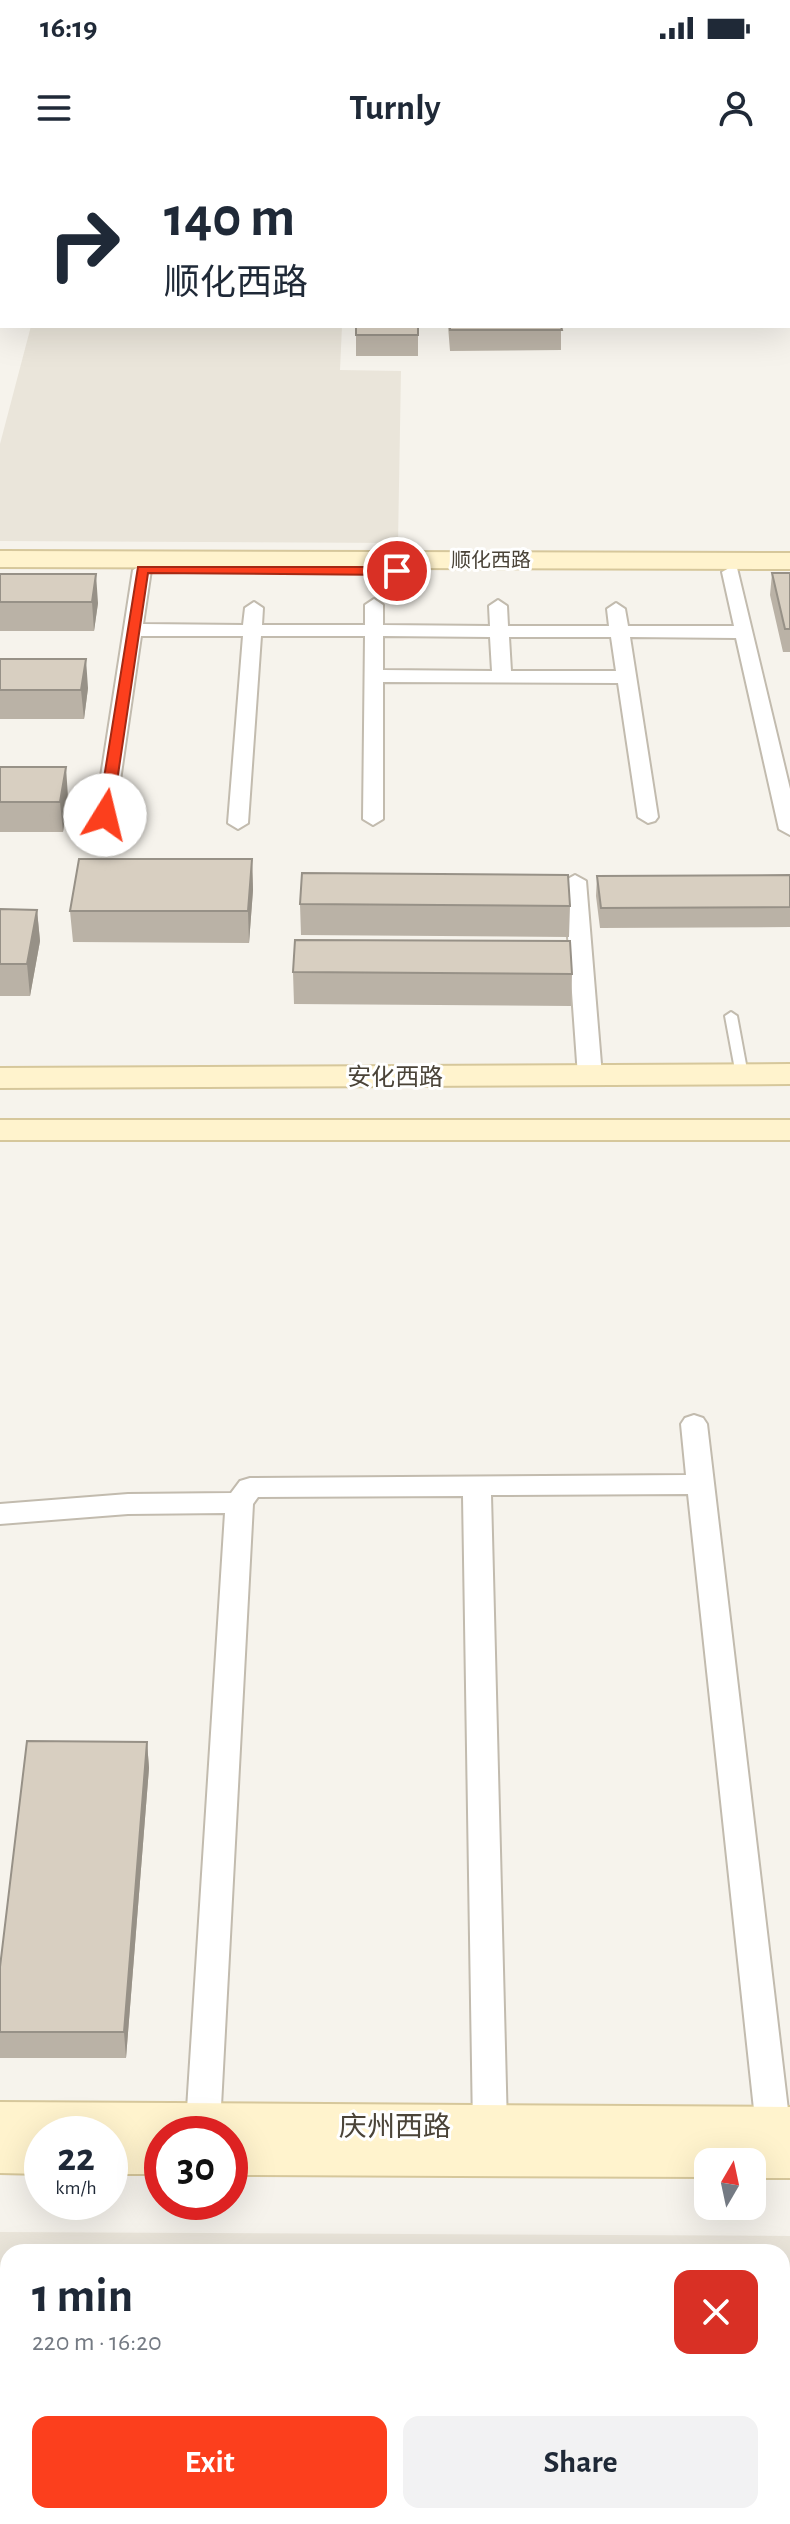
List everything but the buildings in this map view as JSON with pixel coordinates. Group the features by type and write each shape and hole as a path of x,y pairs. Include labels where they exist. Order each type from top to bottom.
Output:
{"street":[{"name":"顺化西路","path":"0,559 790,561"},
{"name":"顺化西路","path":"0,569 790,572"},
{"path":"105,815 142,570"},
{"path":"731,572 789,829"},
{"path":"373,819 374,605"},
{"path":"498,606 502,677"},
{"path":"238,823 254,608"},
{"path":"616,609 648,817"},
{"path":"134,630 743,632"},
{"path":"374,676 626,677"},
{"path":"575,881 590,1076"},
{"name":"安化西路","path":"0,1078 790,1074"},
{"path":"0,1130 790,1130"},
{"path":"694,1424 784,2138"},
{"path":"217,2116 239,1503 250,1488 700,1484"},
{"path":"477,1485 490,2127"},
{"path":"0,1514 128,1504 239,1503"},
{"name":"庆州西路","path":"0,2123 144,2134"},
{"name":"庆州西路","path":"248,2138 490,2127 784,2138"},
{"name":"庆州西路","path":"248,2139 784,2138"},
{"path":"0,2151 24,2152"}],"lane":[{"path":"731,1016 742,1075"}],"shaded area":[{"path":"30,328 342,328 340,370 401,371 398,543 0,541 0,444"},
{"path":"0,2232 790,2236 790,2244 0,2244"}],"route":[{"path":"105,815 142,570 397,571"}]}
